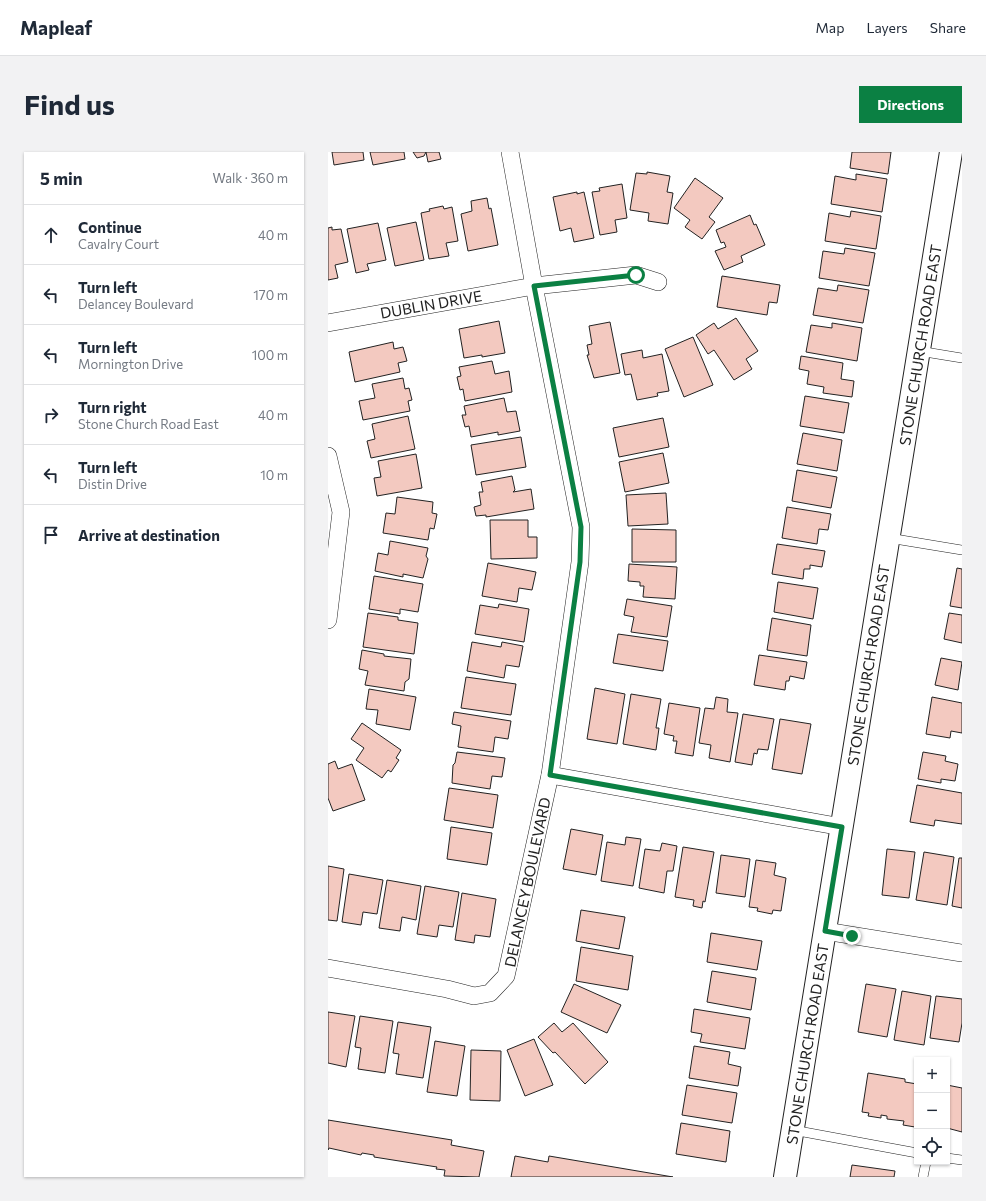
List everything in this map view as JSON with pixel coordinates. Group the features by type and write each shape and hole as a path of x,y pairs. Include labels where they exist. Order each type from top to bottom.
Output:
{"main road":[{"name":"STONE CHURCH ROAD EAST","path":"785,1177 951,152"}],"street":[{"name":"DELANCEY BOULEVARD","path":"328,968 447,989 474,996 490,993 506,976 550,775 580,562 581,527 534,286 510,152"},
{"name":"DUBLIN DRIVE","path":"328,323 534,286 636,275 658,282"},
{"path":"328,456 341,512 328,620"},
{"path":"550,775 842,827"},
{"path":"825,931 962,953"}],"lane":[{"path":"919,351 962,358"},
{"path":"889,538 962,550"},
{"path":"793,1130 914,1153"},
{"path":"950,1158 962,1160"},
{"path":"923,1177 925,1165"}],"building":[{"path":"332,152 363,152 364,160 334,165"},
{"path":"370,152 404,152 405,159 373,165"},
{"path":"413,152 426,152 424,156 417,158"},
{"path":"426,152 439,152 441,159 428,162"},
{"path":"852,152 891,152 888,174 850,168"},
{"path":"647,172 670,176 667,192 673,193 668,224 648,221 649,213 630,210 636,173 647,174"},
{"path":"856,174 887,179 882,212 831,204 835,176 856,180"},
{"path":"695,178 723,198 709,217 715,222 702,239 685,227 690,220 674,208"},
{"path":"622,184 627,218 615,220 617,232 600,235 592,192 600,191 599,188"},
{"path":"577,192 577,194 584,192 594,238 574,242 571,228 560,231 553,197"},
{"path":"487,198 489,209 491,208 498,245 468,251 461,214 472,211 471,201"},
{"path":"443,206 444,209 452,207 458,241 446,243 449,256 429,259 421,213 430,211 429,209"},
{"path":"851,211 881,216 876,249 825,241 829,213 850,217"},
{"path":"750,215 754,225 756,224 765,245 741,256 743,262 724,270 715,251 726,247 724,242 721,243 716,230"},
{"path":"416,222 424,260 395,266 387,228"},
{"path":"378,223 386,260 367,264 369,270 356,273 347,229"},
{"path":"332,227 332,230 341,229 348,262 335,265 338,278 328,280 328,228"},
{"path":"845,248 875,253 869,286 819,278 823,251 844,254"},
{"path":"722,276 780,285 777,303 769,302 767,315 717,307"},
{"path":"838,285 869,290 863,323 813,315 818,288 837,291"},
{"path":"736,318 758,351 746,359 752,369 734,380 714,350 708,354 696,335 714,323 718,329"},
{"path":"499,321 505,353 464,358 459,329"},
{"path":"610,322 620,373 594,378 587,355 589,355 587,345 592,344 589,326"},
{"path":"832,323 862,328 857,361 806,352 811,325 832,328"},
{"path":"693,337 713,385 684,397 665,349"},
{"path":"393,342 394,349 403,347 407,361 398,363 400,372 355,382 349,352"},
{"path":"642,350 643,358 662,354 669,391 657,393 658,396 637,400 631,374 625,375 621,354"},
{"path":"801,356 843,363 841,379 854,381 852,397 823,393 824,387 807,384 809,371 799,369"},
{"path":"492,361 495,374 509,371 512,392 465,401 463,389 460,390 457,377 461,376 459,367"},
{"path":"403,378 405,389 409,388 412,400 408,401 410,411 363,420 359,401 375,398 372,384"},
{"path":"805,396 849,403 844,433 800,426"},
{"path":"504,398 507,412 516,411 520,431 498,435 498,432 471,437 469,426 465,427 462,415 466,415 464,406"},
{"path":"408,416 415,449 371,458 367,441 375,439 372,424"},
{"path":"663,418 669,447 619,457 613,428"},
{"path":"803,433 842,440 837,471 797,464"},
{"path":"521,437 526,467 476,475 471,445"},
{"path":"663,453 669,483 625,492 619,462"},
{"path":"416,454 422,488 377,496 374,478 381,477 378,461"},
{"path":"797,470 837,477 831,508 792,501"},
{"path":"512,476 515,490 513,492 531,489 534,509 486,517 486,515 476,516 474,507 481,505 479,492 483,492 481,482"},
{"path":"666,493 668,524 628,526 626,495"},
{"path":"397,497 433,502 432,513 437,514 434,529 430,528 428,540 383,533 386,513 395,514"},
{"path":"787,507 831,514 828,530 819,529 817,544 782,538"},
{"path":"490,520 528,520 528,537 537,537 537,558 491,559"},
{"path":"632,529 676,530 676,562 632,562"},
{"path":"390,541 428,548 426,556 428,559 423,578 403,574 403,577 375,571 378,553 388,555"},
{"path":"777,544 825,551 822,567 810,565 810,569 804,569 803,579 772,574"},
{"path":"488,563 536,572 532,590 519,588 517,602 482,596"},
{"path":"629,564 677,567 675,599 643,597 644,586 640,586 640,582 628,581"},
{"path":"957,568 962,569 962,608 950,606"},
{"path":"374,576 423,584 418,612 400,609 400,614 369,609"},
{"path":"778,582 818,588 813,619 774,612"},
{"path":"627,599 672,606 667,637 631,632 634,617 624,615"},
{"path":"499,604 529,609 524,642 475,634 480,605 498,608"},
{"path":"368,613 398,617 398,620 418,623 414,654 363,647"},
{"path":"949,613 962,615 962,643 944,639"},
{"path":"772,618 811,625 807,656 767,650"},
{"path":"618,634 668,641 663,671 613,663"},
{"path":"472,642 501,647 502,642 523,646 519,667 506,665 504,678 467,671"},
{"path":"362,650 384,654 384,656 411,659 409,679 405,682 404,691 365,685 368,671 359,669"},
{"path":"759,655 807,662 804,679 790,676 789,681 786,681 785,690 754,685"},
{"path":"941,658 962,662 958,690 935,685"},
{"path":"466,677 516,684 511,715 461,708"},
{"path":"595,688 625,694 617,744 587,739"},
{"path":"369,689 416,697 410,730 376,724 378,710 366,709"},
{"path":"631,694 661,699 656,728 659,728 656,750 623,744"},
{"path":"716,697 728,699 727,712 738,713 730,762 709,758 711,745 699,743 705,708 714,709"},
{"path":"932,697 962,703 962,733 951,731 950,738 926,734"},
{"path":"669,703 700,708 693,756 675,753 677,741 673,741 674,736 664,734"},
{"path":"454,712 511,721 508,739 495,737 493,752 458,747 461,726 452,724"},
{"path":"743,714 774,719 768,750 758,749 757,754 754,753 752,765 735,762"},
{"path":"780,719 811,724 802,774 772,769"},
{"path":"362,723 401,750 396,758 399,760 391,772 388,770 382,778 356,760 364,748 351,739"},
{"path":"457,752 505,758 502,777 492,776 490,789 452,783 453,765 455,763"},
{"path":"923,752 946,756 945,761 958,764 955,781 941,779 941,783 918,779"},
{"path":"335,761 338,769 352,764 365,800 333,811 328,798 328,764"},
{"path":"917,785 962,793 962,824 935,820 934,826 910,822"},
{"path":"449,788 498,795 493,828 444,820"},
{"path":"451,827 492,833 487,865 447,859"},
{"path":"571,829 603,835 596,875 563,869"},
{"path":"626,837 641,839 633,886 601,881 607,842 625,845"},
{"path":"662,843 677,846 673,871 667,871 664,893 639,888 645,849 660,851"},
{"path":"683,847 714,852 705,902 703,901 702,908 693,906 694,900 675,897"},
{"path":"887,849 915,852 909,898 882,895"},
{"path":"924,852 954,857 947,905 916,900"},
{"path":"721,855 750,859 745,897 716,893"},
{"path":"959,858 962,858 962,908 952,906"},
{"path":"756,860 776,863 774,875 786,878 781,911 773,910 772,914 757,911 758,908 749,907"},
{"path":"328,866 344,869 337,921 328,920"},
{"path":"349,874 383,880 377,914 363,912 361,925 342,922"},
{"path":"387,880 421,886 416,920 402,917 400,931 379,928"},
{"path":"425,886 459,892 453,927 439,925 437,937 417,934"},
{"path":"462,893 496,899 490,937 475,935 474,943 455,940"},
{"path":"581,910 625,917 619,949 576,941"},
{"path":"711,933 762,941 757,970 707,962"},
{"path":"581,947 633,956 628,990 576,981"},
{"path":"712,971 756,978 751,1010 707,1002"},
{"path":"574,984 621,1005 607,1033 561,1012"},
{"path":"866,984 896,989 887,1037 858,1032"},
{"path":"902,991 931,996 924,1045 894,1040"},
{"path":"936,996 962,999 962,1023 959,1042 930,1038"},
{"path":"694,1009 750,1018 745,1049 700,1042 702,1034 691,1032"},
{"path":"328,1012 355,1016 346,1067 328,1063"},
{"path":"360,1016 393,1021 385,1073 358,1069 361,1048 355,1047"},
{"path":"398,1022 431,1027 423,1078 396,1074 399,1054 393,1053"},
{"path":"554,1023 562,1032 573,1023 608,1062 585,1084 555,1052 553,1053 538,1037"},
{"path":"534,1039 553,1085 525,1096 507,1050"},
{"path":"435,1041 465,1046 457,1096 427,1092"},
{"path":"694,1046 730,1052 728,1064 741,1067 738,1086 689,1078"},
{"path":"471,1050 501,1051 500,1101 470,1100"},
{"path":"868,1073 905,1079 905,1082 914,1084 914,1127 903,1125 904,1121 887,1119 887,1116 881,1115 881,1118 868,1116 869,1113 862,1112"},
{"path":"687,1085 737,1093 732,1123 682,1115"},
{"path":"950,1086 962,1088 962,1132 950,1129"},
{"path":"328,1120 452,1140 451,1145 484,1151 479,1177 444,1176 445,1170 436,1169 437,1167 374,1157 374,1155 362,1153 361,1155 329,1148 328,1150"},
{"path":"681,1123 730,1131 726,1162 676,1154"},
{"path":"515,1156 548,1162 549,1156 673,1177 511,1177"},
{"path":"852,1165 895,1171 894,1177 850,1177"}],"route":[{"path":"636,275 534,286 581,527 580,562 550,775 842,827 825,931 852,936"}]}
